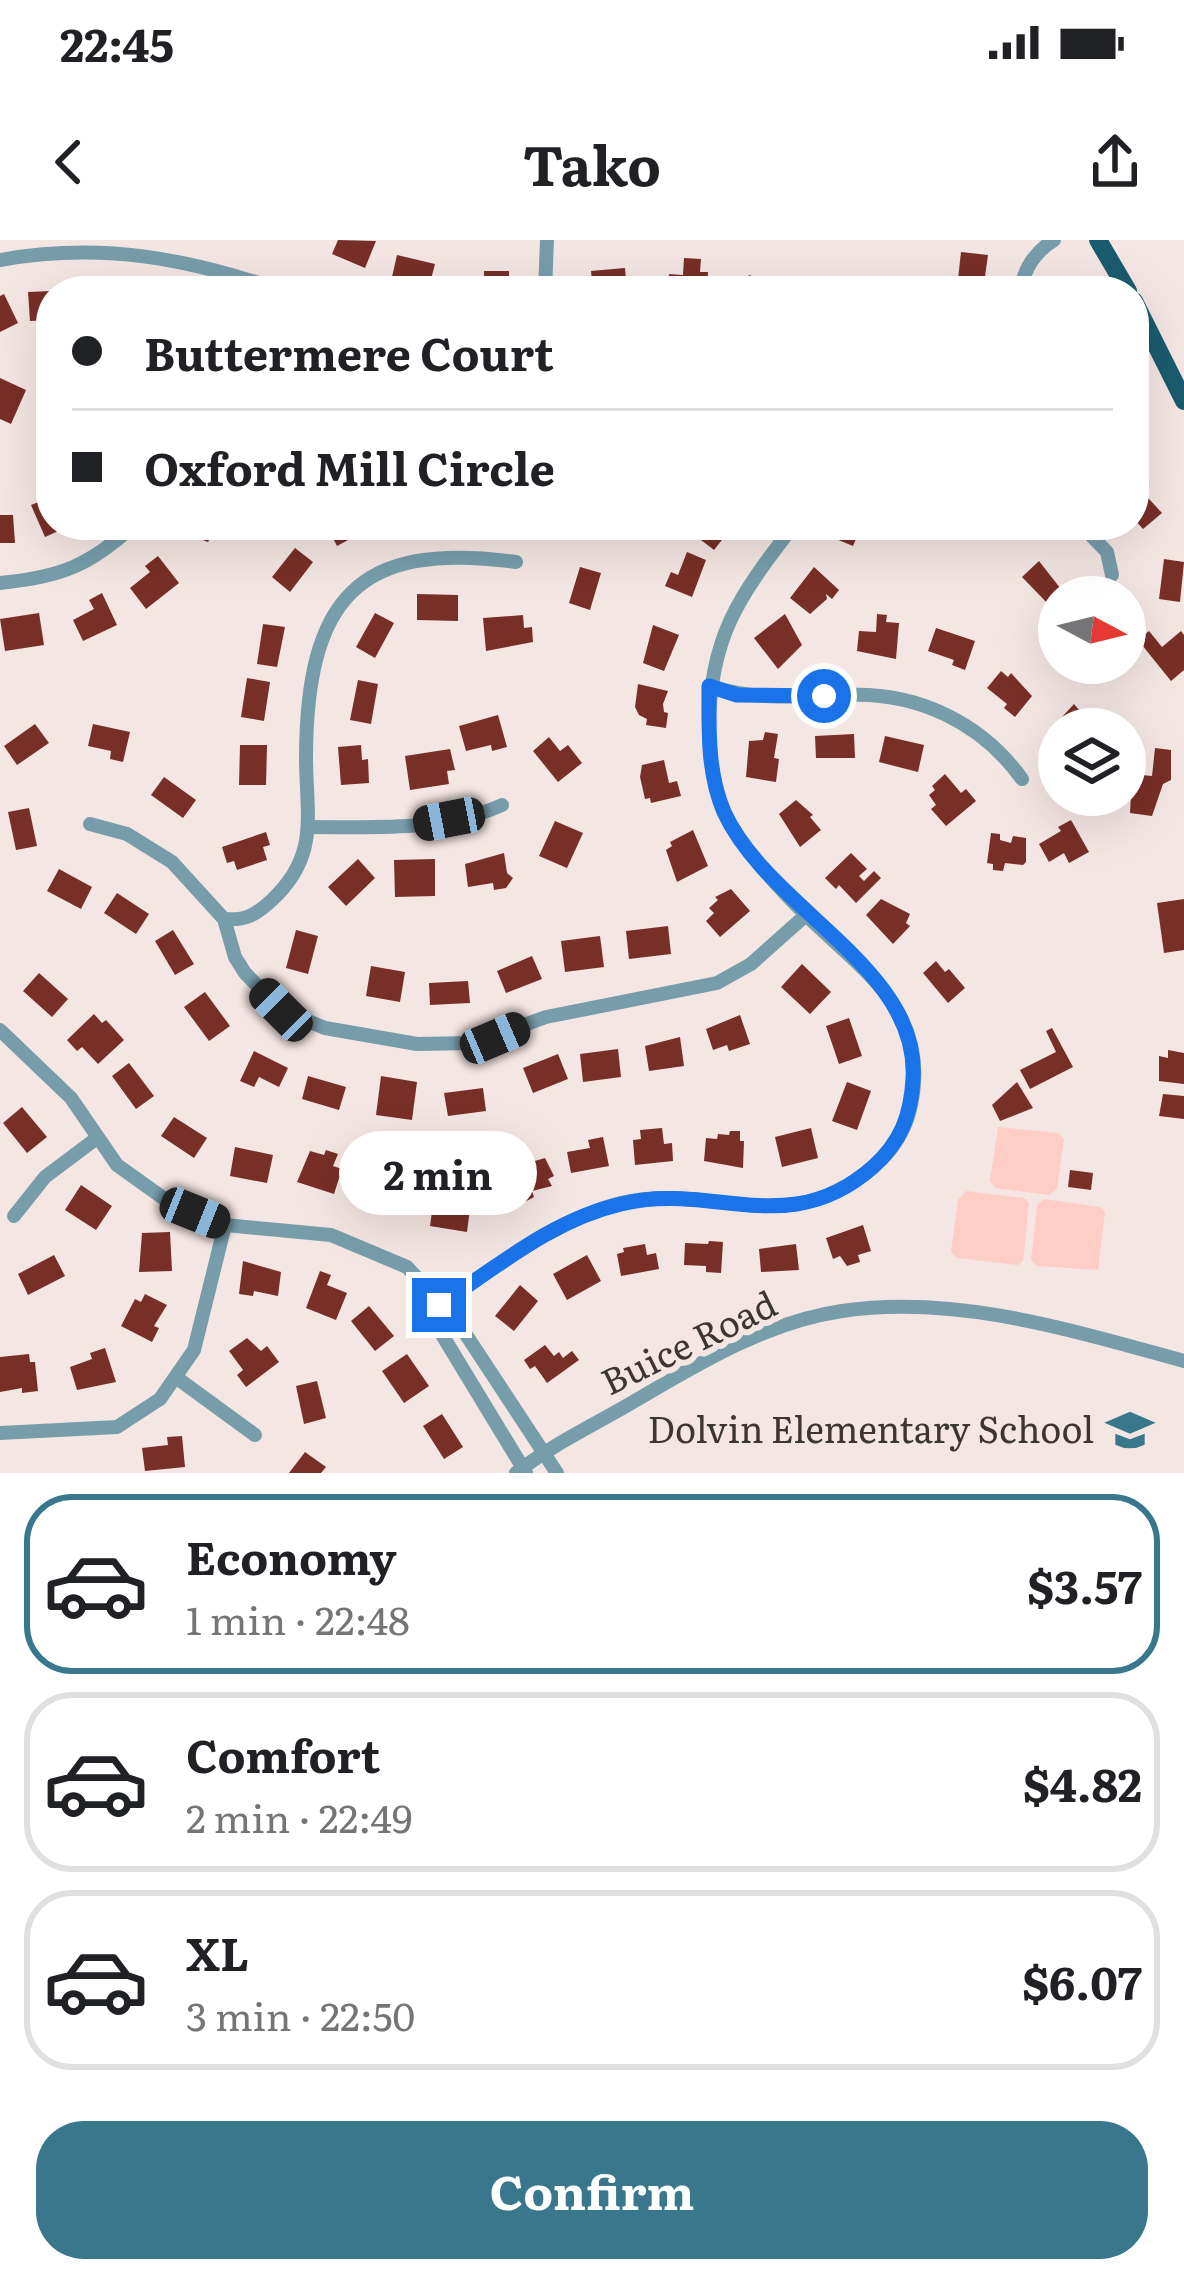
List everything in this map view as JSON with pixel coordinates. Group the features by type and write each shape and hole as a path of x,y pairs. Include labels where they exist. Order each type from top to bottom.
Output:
{"main road":[{"path":"1098,240 1119,276"},
{"path":"1149,332 1184,401"}],"street":[{"path":"546,276 547,240"},
{"path":"1024,276 1038,250 1054,240"},
{"path":"0,260 93,245 171,258 232,276"},
{"path":"0,583 38,579 94,560 117,540"},
{"path":"439,1305 552,1230 598,1210 662,1200 800,1205 846,1188 883,1158 904,1130 914,1070 908,1031 883,986 766,870 726,815 711,768 709,686 715,653 734,611 783,540"},
{"path":"1095,540 1107,552 1112,575"},
{"path":"224,919 241,921 259,912 288,884 308,848 309,712 324,634 334,609 362,581 394,565 487,558 516,562"},
{"path":"709,686 737,695 889,696 965,723 1008,759 1022,779"},
{"path":"308,827 410,826 488,812 502,805"},
{"path":"91,824 127,834 172,862 224,919 245,973 281,1010 301,1022 417,1044 452,1046 495,1038 572,1011 716,983 752,964 806,914"},
{"path":"0,1030 71,1098 117,1165 166,1200 225,1225 332,1235 407,1267 457,1321 557,1473"},
{"path":"14,1216 45,1177 97,1138"},
{"path":"0,1432 117,1427 160,1399 194,1350 225,1225"},
{"path":"439,1305 440,1333 521,1471"},
{"name":"Buice Road","path":"521,1471 733,1346 840,1311 944,1309 1069,1330 1184,1361"},
{"path":"177,1378 255,1435"}],"shaded area":[{"path":"998,1127 1058,1133 1064,1139 1057,1189 1048,1195 995,1188 990,1181"},
{"path":"966,1191 1024,1198 1029,1203 1023,1261 1018,1265 957,1258 951,1252 958,1200"},
{"path":"1044,1199 1100,1207 1105,1212 1098,1270 1037,1266 1031,1260 1037,1205"}],"building":[{"path":"338,240 376,241 365,268 332,254"},
{"path":"961,252 988,255 985,276 958,276"},
{"path":"397,255 435,264 432,276 392,276"},
{"path":"684,258 701,259 700,272 708,272 708,276 669,276 683,275"},
{"path":"625,268 626,276 592,276 591,271"},
{"path":"484,271 509,271 509,276 484,276"},
{"path":"28,292 36,292 36,321 30,321"},
{"path":"4,294 18,323 0,332 0,296"},
{"path":"0,378 26,390 11,424 0,419"},
{"path":"1149,499 1162,513 1149,524"},
{"path":"0,515 13,515 15,543 0,543"},
{"path":"701,540 722,540 714,550"},
{"path":"295,548 313,562 290,592 272,577"},
{"path":"687,552 706,560 692,597 665,586 671,572 678,575"},
{"path":"158,556 179,583 146,609 130,588 150,572 145,566"},
{"path":"1164,559 1184,562 1180,602 1159,599"},
{"path":"1039,561 1051,576 1038,576 1038,594 1022,577"},
{"path":"580,567 601,573 590,610 569,603"},
{"path":"814,567 839,590 832,599 826,594 827,599 810,614 790,598"},
{"path":"102,593 117,625 83,641 73,620 94,609 89,600"},
{"path":"417,594 458,595 458,621 417,620"},
{"path":"39,613 44,645 5,651 0,619"},
{"path":"375,613 394,623 375,658 356,647"},
{"path":"785,614 802,645 778,669 754,638"},
{"path":"877,614 887,615 886,622 899,623 896,659 857,651 859,631 876,632"},
{"path":"523,615 524,628 532,627 533,642 486,651 483,618"},
{"path":"263,624 285,627 277,667 257,664"},
{"path":"653,625 679,635 664,671 643,663"},
{"path":"936,628 975,641 965,670 952,665 954,660 928,651"},
{"path":"1149,631 1162,647 1181,631 1184,635 1184,670 1171,681 1146,650"},
{"path":"1001,671 1008,677 1011,673 1032,696 1015,717 987,688"},
{"path":"247,678 270,682 264,721 241,717"},
{"path":"358,680 378,684 371,724 350,720"},
{"path":"638,684 668,691 663,704 668,713 666,728 646,725 647,719 639,715 635,707"},
{"path":"498,715 507,747 466,751 459,726"},
{"path":"35,724 49,743 17,765 4,746"},
{"path":"93,724 130,732 123,762 110,759 111,751 88,746"},
{"path":"765,732 778,734 776,782 746,777 749,741 763,740"},
{"path":"854,734 855,758 816,758 815,736"},
{"path":"885,736 924,745 918,772 879,762"},
{"path":"549,737 560,751 568,745 582,763 558,782 533,751"},
{"path":"240,745 267,745 266,785 239,785"},
{"path":"361,745 362,760 368,759 369,783 341,785 338,747"},
{"path":"1155,748 1171,750 1171,780 1163,784 1152,816 1146,815 1146,775 1152,776"},
{"path":"450,749 455,770 447,771 449,784 410,790 405,756"},
{"path":"664,760 669,783 677,781 681,796 651,803 650,798 645,799 642,765"},
{"path":"945,774 961,793 966,789 976,801 946,826 931,809 936,805 929,795"},
{"path":"164,777 196,800 183,818 151,795"},
{"path":"796,800 821,830 800,847 779,814"},
{"path":"29,808 37,846 16,850 8,812"},
{"path":"1071,820 1089,852 1069,863 1064,853 1049,862 1039,844"},
{"path":"555,821 583,833 567,868 539,856"},
{"path":"693,830 708,866 677,882 666,850 670,842"},
{"path":"266,832 267,860 237,870 234,861 227,863 222,847"},
{"path":"991,833 1011,843 1013,836 1026,838 1026,862 1005,863 1003,871 993,870 993,864 987,863"},
{"path":"504,853 507,873 513,878 506,888 494,890 493,883 468,887 465,864"},
{"path":"851,853 867,869 859,876 864,881 874,871 881,878 856,903 825,878"},
{"path":"358,859 375,878 346,906 328,887"},
{"path":"435,859 435,896 395,897 394,860"},
{"path":"59,869 92,887 81,909 47,891"},
{"path":"731,889 750,911 720,937 706,921 714,913 709,908 718,900 715,897"},
{"path":"117,893 149,914 136,934 104,913"},
{"path":"881,899 910,914 906,923 910,926 893,944 866,915"},
{"path":"1184,899 1184,950 1164,953 1157,903"},
{"path":"668,926 671,954 629,959 626,931"},
{"path":"173,930 194,964 175,975 155,941"},
{"path":"296,930 318,936 308,974 286,968"},
{"path":"600,936 604,967 565,972 561,941"},
{"path":"532,956 542,979 506,993 497,971"},
{"path":"936,961 965,988 948,1003 923,973"},
{"path":"802,964 831,992 810,1014 781,987"},
{"path":"371,966 405,972 400,1002 366,996"},
{"path":"39,973 68,999 52,1017 23,991"},
{"path":"468,981 470,1003 430,1005 429,983"},
{"path":"205,992 230,1026 209,1041 184,1007"},
{"path":"94,1014 124,1040 98,1064 82,1047 77,1051 67,1040"},
{"path":"740,1015 750,1044 713,1050 706,1029"},
{"path":"849,1018 862,1056 839,1064 826,1026"},
{"path":"1052,1028 1073,1067 1030,1089 1020,1070 1056,1052 1046,1031"},
{"path":"680,1037 684,1066 649,1071 645,1046"},
{"path":"618,1049 621,1077 583,1082 580,1054"},
{"path":"1168,1050 1184,1053 1184,1084 1159,1081 1159,1056 1168,1058"},
{"path":"254,1051 288,1068 279,1087 259,1077 254,1087 240,1081"},
{"path":"558,1054 568,1079 533,1093 523,1068"},
{"path":"129,1063 154,1096 136,1109 112,1076"},
{"path":"308,1076 346,1087 339,1110 302,1099"},
{"path":"381,1076 417,1082 412,1120 376,1115"},
{"path":"847,1082 871,1091 857,1130 832,1121"},
{"path":"1017,1082 1033,1108 1000,1121 992,1105"},
{"path":"483,1088 486,1111 448,1116 444,1093"},
{"path":"1163,1094 1184,1096 1184,1119 1159,1116"},
{"path":"22,1107 47,1137 27,1153 3,1123"},
{"path":"174,1117 207,1138 194,1158 161,1136"},
{"path":"662,1128 664,1144 672,1143 673,1161 635,1165 633,1140 641,1139 640,1130"},
{"path":"811,1128 818,1158 782,1167 775,1137"},
{"path":"740,1131 740,1141 744,1141 743,1168 704,1161 706,1138 717,1139 718,1134 729,1135"},
{"path":"603,1137 609,1166 571,1173 567,1152 590,1148 588,1140"},
{"path":"235,1147 273,1155 267,1183 230,1176"},
{"path":"326,1150 338,1154 333,1166 342,1169 334,1194 297,1182 310,1151 324,1155"},
{"path":"545,1158 554,1176 548,1179 552,1186 532,1191 534,1197 521,1204 507,1175"},
{"path":"1070,1170 1093,1173 1091,1190 1068,1187"},
{"path":"378,1175 401,1183 399,1188 409,1192 401,1212 365,1198"},
{"path":"81,1185 112,1206 96,1230 65,1210"},
{"path":"456,1199 471,1201 467,1232 430,1226 433,1204 455,1207"},
{"path":"863,1225 871,1251 847,1266 840,1256 833,1259 826,1238"},
{"path":"170,1232 172,1271 139,1272 142,1233"},
{"path":"723,1242 721,1273 706,1272 706,1266 684,1265 685,1243"},
{"path":"645,1244 647,1255 656,1253 659,1269 621,1276 617,1254 623,1248"},
{"path":"796,1244 799,1270 761,1272 759,1249"},
{"path":"54,1255 65,1276 28,1295 18,1274"},
{"path":"587,1255 601,1281 567,1300 553,1274"},
{"path":"243,1261 281,1272 278,1296 254,1291 253,1296 239,1294"},
{"path":"320,1271 331,1275 327,1285 347,1293 336,1320 306,1308"},
{"path":"520,1285 538,1301 514,1331 495,1316"},
{"path":"145,1294 167,1305 154,1326 159,1328 152,1342 121,1326 135,1299 141,1302"},
{"path":"369,1306 394,1336 375,1351 351,1321"},
{"path":"247,1338 261,1351 267,1346 279,1362 246,1387 237,1375 243,1370 229,1351"},
{"path":"545,1345 554,1356 559,1352 563,1358 572,1351 579,1360 547,1383 524,1360"},
{"path":"105,1348 116,1382 77,1390 70,1367"},
{"path":"29,1354 30,1362 35,1362 38,1391 0,1392 0,1357"},
{"path":"407,1354 429,1386 404,1403 382,1371"},
{"path":"317,1381 326,1418 304,1424 296,1386"},
{"path":"442,1414 463,1447 444,1459 423,1426"},
{"path":"182,1436 185,1467 145,1471 142,1448 168,1445 167,1437"},
{"path":"305,1452 326,1467 321,1473 289,1473"}],"place":[{"name":"Dolvin Elementary School","path":"1130,1430"}],"route":[{"path":"439,1305 552,1230 598,1210 662,1200 770,1207 823,1199 868,1172 904,1130 914,1070 911,1042 898,1009 883,986 806,914 737,833 711,768 709,686 737,695 824,696"}]}
